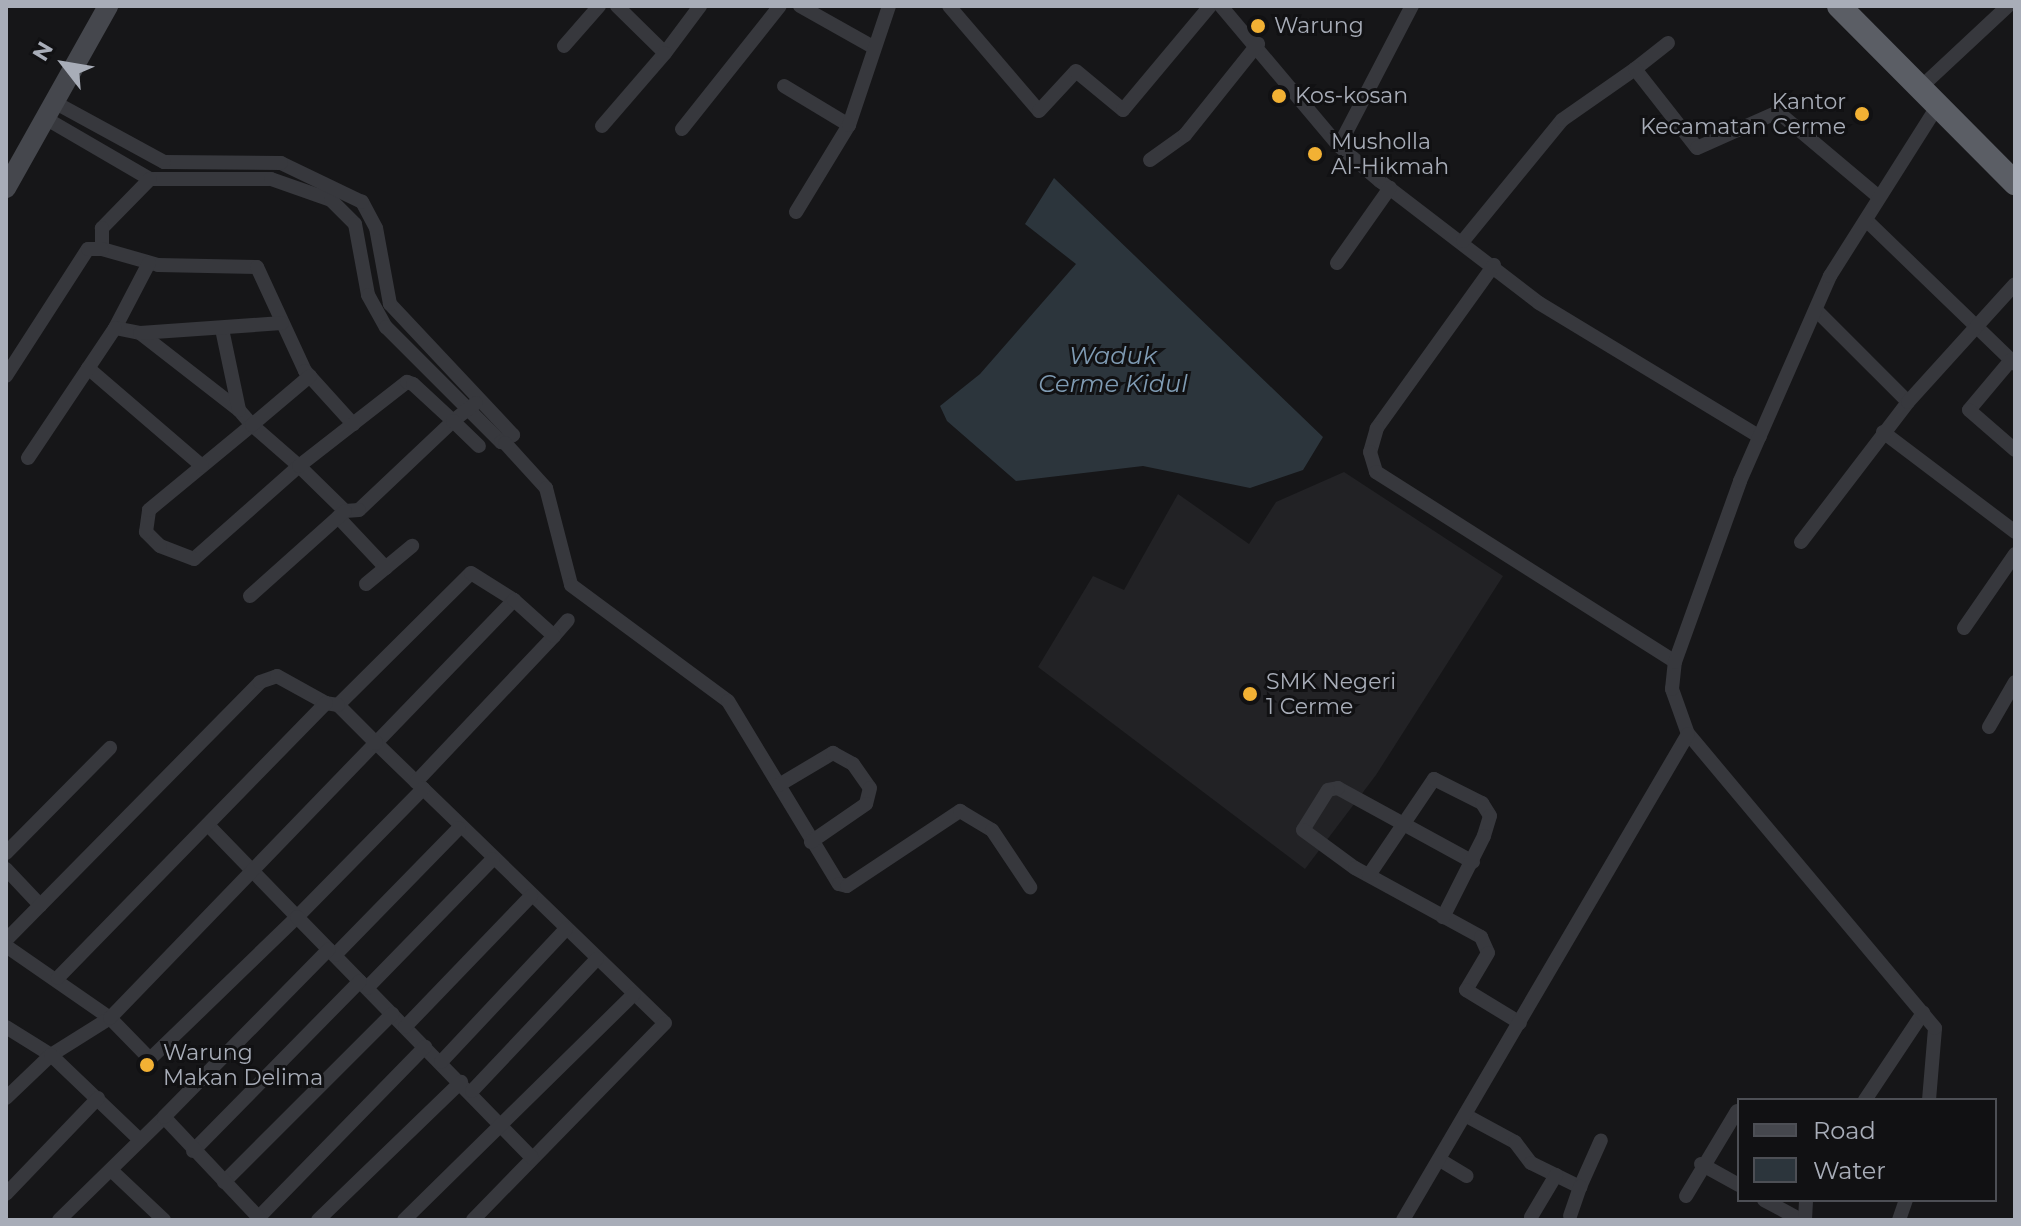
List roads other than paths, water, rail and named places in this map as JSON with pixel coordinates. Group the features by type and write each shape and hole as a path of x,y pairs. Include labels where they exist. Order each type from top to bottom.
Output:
{"highway":[{"path":"1839,6 2015,183"}],"main road":[{"path":"6,188 108,6"}],"street":[{"path":"564,46 599,6"},
{"path":"617,6 665,53"},
{"path":"602,126 665,53 700,6"},
{"path":"682,129 780,6"},
{"path":"800,6 873,47"},
{"path":"796,212 849,125 889,6"},
{"path":"949,6 1039,111 1076,71 1123,110 1210,6"},
{"path":"1221,6 1235,12 1339,146 1390,188 1463,241 1539,303 1760,437"},
{"path":"1339,146 1412,6"},
{"path":"1929,1098 1938,1039 1923,1013 1688,734 1672,689 1675,662 1760,437 1816,310 1879,197 1928,98 2008,6"},
{"path":"1463,241 1562,120 1668,43"},
{"path":"1150,160 1185,135 1258,44"},
{"path":"1635,69 1697,148 1773,111 1879,197"},
{"path":"784,86 849,125"},
{"path":"50,110 164,162 248,160 308,171 362,202 376,228 390,304 482,397 511,432 505,443"},
{"path":"50,110 150,179 248,179 297,183 347,210 376,314 546,488 571,585 728,701 811,842 847,886 967,813 998,838 1030,887"},
{"path":"220,180 221,160"},
{"path":"248,160 248,179"},
{"path":"102,249 102,228 150,179"},
{"path":"1337,263 1390,188"},
{"path":"347,210 362,202"},
{"path":"1866,220 2013,362 1969,410 2015,450"},
{"path":"6,376 88,249 102,249 149,263 257,267 310,376 353,424"},
{"path":"28,458 115,328 149,263"},
{"path":"1494,265 1377,428 1370,452 1376,472 1675,662"},
{"path":"1801,542 1883,432 2015,284"},
{"path":"1816,310 1908,402"},
{"path":"115,328 140,333 282,323"},
{"path":"222,329 239,410"},
{"path":"140,333 239,410 299,466 386,568"},
{"path":"88,368 202,466"},
{"path":"310,376 145,517 149,539 189,560 299,466 407,382 479,446"},
{"path":"250,596 342,514 359,510 482,397"},
{"path":"1883,432 2015,532"},
{"path":"366,584 412,546"},
{"path":"1964,628 2015,554"},
{"path":"58,978 208,825 471,573 514,600 554,636"},
{"path":"6,1098 51,1055 110,1018 514,600"},
{"path":"473,1220 665,1026 459,828 419,786 376,743 332,704 277,676 260,682 6,943 110,1018 143,1055 159,1058 297,917 419,786 568,620"},
{"path":"1989,727 2015,682"},
{"path":"1407,1218 1688,734"},
{"path":"6,853 110,748"},
{"path":"779,785 833,753 853,764 870,788 866,804 811,842"},
{"path":"1369,875 1402,826 1439,780 1489,809 1473,862 1443,917"},
{"path":"1473,862 1402,826 1338,788 1328,790 1314,809 1304,834 1488,944 1468,980 1471,999 1520,1023"},
{"path":"208,825 252,873 501,1121 532,1158"},
{"path":"59,1220 459,828"},
{"path":"193,1151 493,859"},
{"path":"6,869 40,905"},
{"path":"405,1027 531,896"},
{"path":"441,1062 566,929"},
{"path":"318,1220 466,1086 597,959"},
{"path":"404,1220 501,1121 634,994"},
{"path":"1866,1098 1923,1013"},
{"path":"224,1182 392,1014"},
{"path":"6,1027 51,1055 140,1140"},
{"path":"164,1117 260,1219 425,1047"},
{"path":"6,1194 98,1098"},
{"path":"1686,1196 1701,1164 1737,1111"},
{"path":"1465,1115 1556,1175 1580,1187"},
{"path":"1570,1216 1601,1140"},
{"path":"1440,1160 1467,1176"},
{"path":"1701,1164 1737,1184"},
{"path":"111,1170 154,1217"},
{"path":"1531,1217 1556,1175"},
{"path":"1768,1202 1803,1220"}],"water":[{"name":"Waduk Cerme Kidul","path":"1054,178 1323,437 1303,470 1250,488 1143,466 1016,481 947,421 940,406 980,374 1076,264 1025,224"}],"place":[{"name":"Warung","path":"1258,26"},
{"name":"Kos-kosan","path":"1279,96"},
{"name":"Kantor Kecamatan Cerme","path":"1862,114"},
{"name":"Musholla Al-Hikmah","path":"1315,154"},
{"name":"SMK Negeri 1 Cerme","path":"1250,694"},
{"name":"Warung Makan Delima","path":"147,1065"}]}
